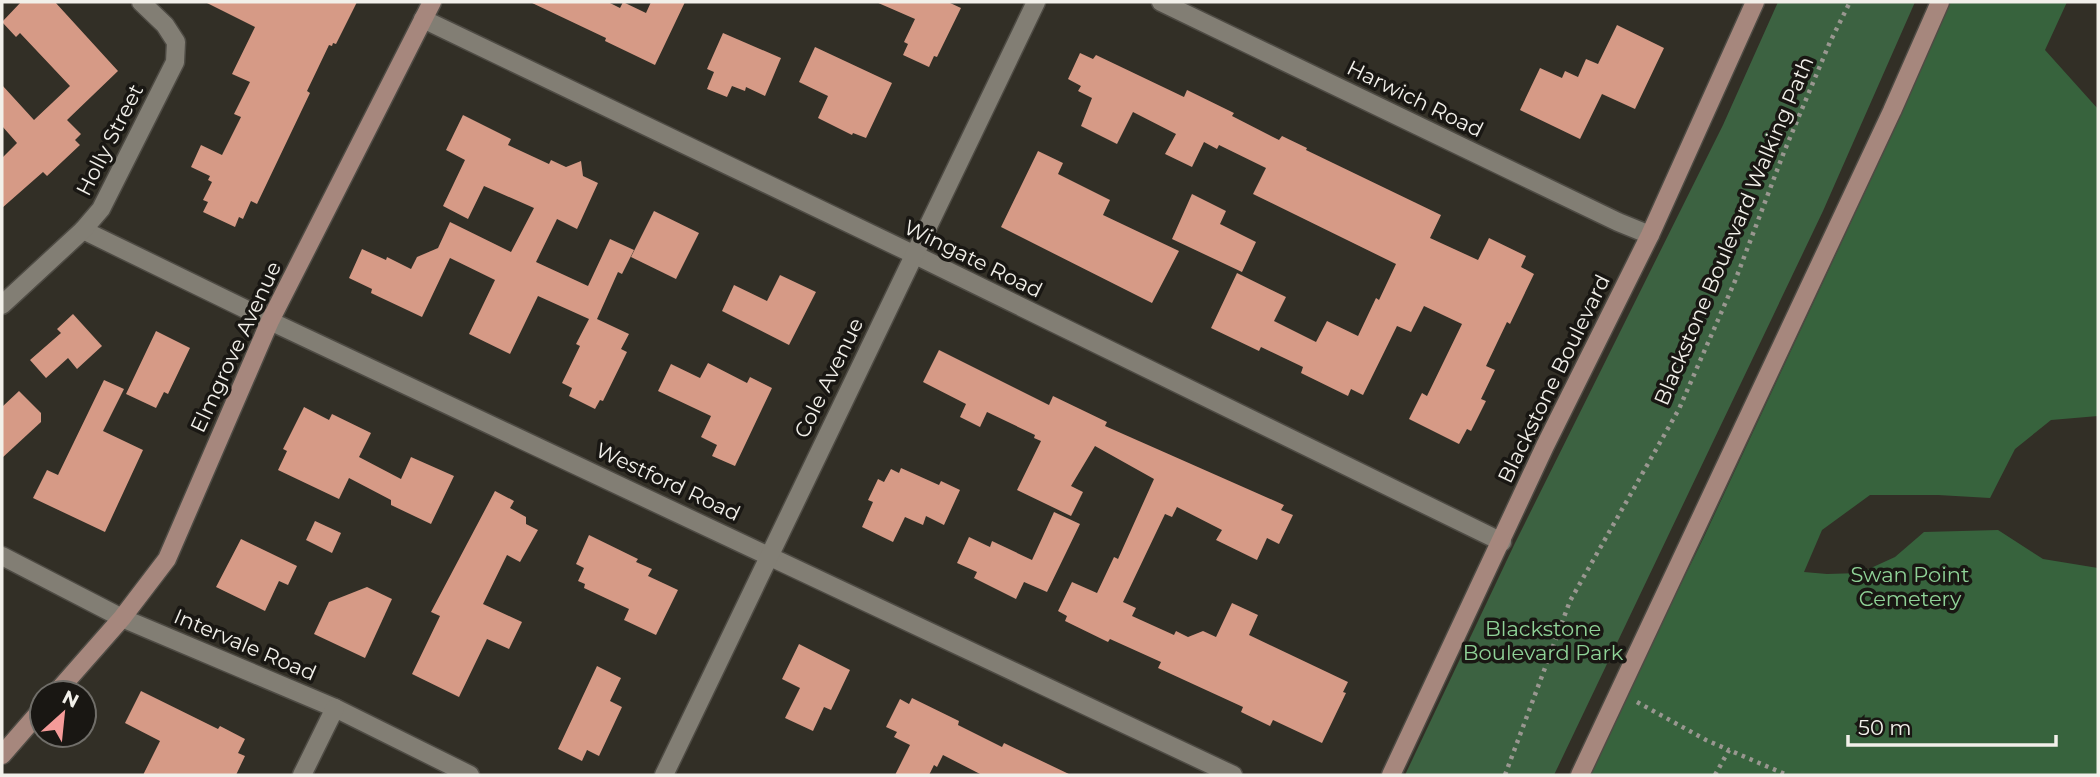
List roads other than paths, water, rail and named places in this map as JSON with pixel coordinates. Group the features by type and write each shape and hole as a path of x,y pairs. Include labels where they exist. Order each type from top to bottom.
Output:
{"main road":[{"name":"Elmgrove Avenue","path":"68,679 122,618 167,559 270,321 432,2"},
{"name":"Blackstone Boulevard","path":"1391,775 1545,446 1650,234 1755,2"},
{"path":"1580,775 1892,111 1940,2"},
{"path":"2,755 28,725"}],"street":[{"name":"Holly Street","path":"2,304 83,230 101,209 174,62 176,42 165,25 141,2"},
{"name":"Cole Avenue","path":"664,775 1036,2"},
{"name":"Harwich Road","path":"1161,2 1618,222 1650,234"},
{"name":"Wingate Road","path":"423,19 913,254 1502,542"},
{"name":"Westford Road","path":"83,230 270,321 1233,775"},
{"name":"Intervale Road","path":"2,555 122,618 335,708 470,775"},
{"path":"302,775 335,708"}],"park label":[{"name":"Swan Point Cemetery","path":"1910,587"},
{"name":"Blackstone Boulevard Park","path":"1543,641"}]}
